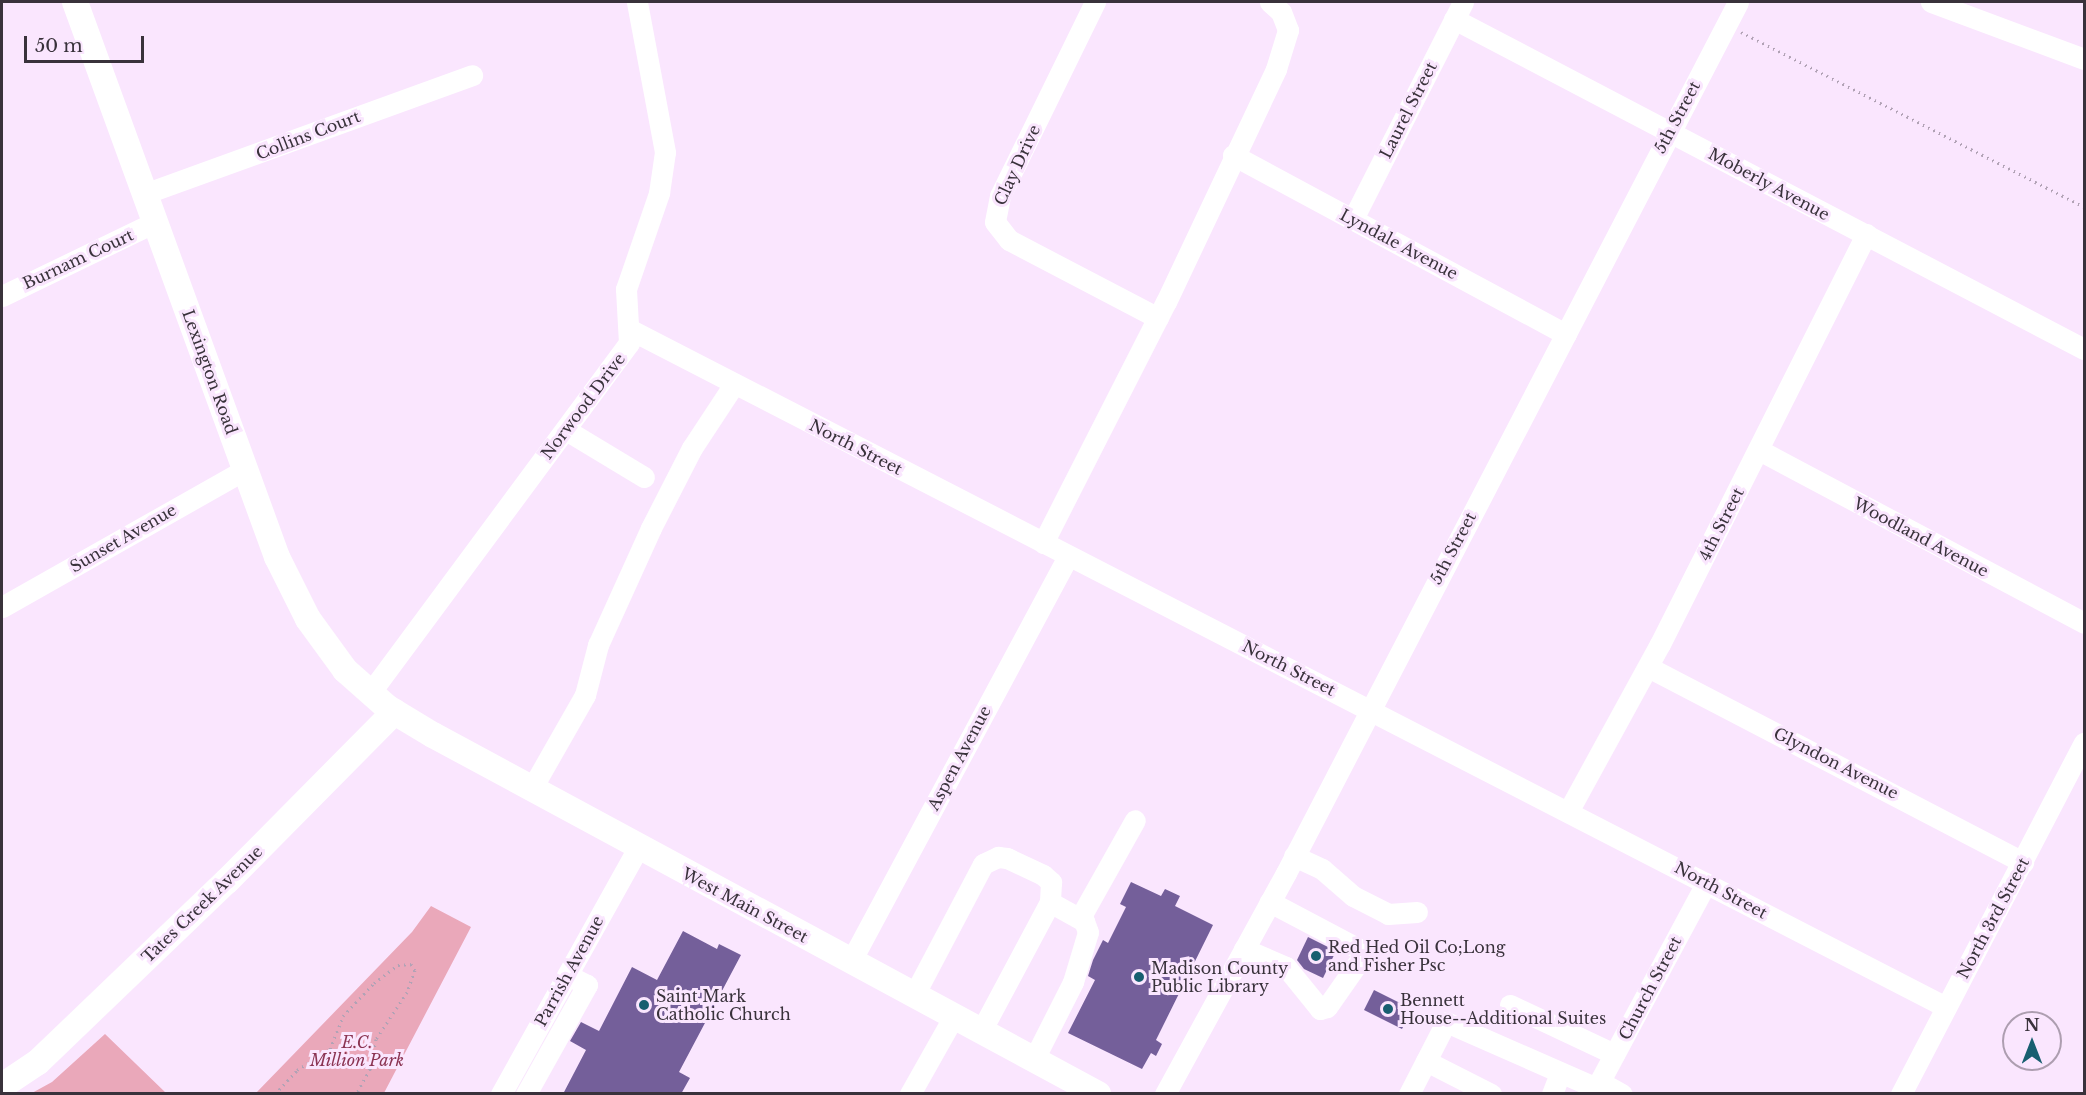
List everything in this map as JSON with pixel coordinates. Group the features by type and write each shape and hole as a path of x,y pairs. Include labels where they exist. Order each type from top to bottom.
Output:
{"main road":[{"name":"Lexington Road","path":"75,2 293,593 322,641 370,693 394,712"},
{"name":"West Main Street","path":"394,712 638,848 1098,1094"},
{"name":"Tates Creek Avenue","path":"2,1086 47,1054 227,881 394,712"}],"street":[{"path":"632,330 625,304 626,289 659,193 664,152 637,2"},
{"name":"Clay Drive","path":"1095,2 1000,196 995,222 1009,240 1158,318"},
{"path":"1043,543 1158,318 1286,43 1285,17 1270,2"},
{"name":"5th Street","path":"1165,1094 1270,902 1738,2"},
{"path":"1931,2 2085,59"},
{"name":"Moberly Avenue","path":"1459,10 1669,131 2085,349"},
{"name":"Laurel Street","path":"1353,219 1459,10"},
{"name":"Collins Court","path":"144,194 471,75"},
{"name":"Lyndale Avenue","path":"1233,155 1566,334"},
{"name":"Burnam Court","path":"2,296 155,222"},
{"name":"4th Street","path":"1569,810 1648,667 1866,234"},
{"name":"North Street","path":"632,330 1068,556 1569,810 1946,1007"},
{"name":"Norwood Drive","path":"370,693 623,354 632,330"},
{"path":"532,788 585,695 598,645 651,528 692,448 734,384"},
{"path":"566,430 644,477"},
{"name":"Woodland Avenue","path":"1759,450 2085,624"},
{"name":"Sunset Avenue","path":"2,607 246,469"},
{"name":"Aspen Avenue","path":"851,961 1068,556"},
{"name":"Glyndon Avenue","path":"1648,667 2023,862"},
{"name":"North 3rd Street","path":"1901,1094 2085,744"},
{"path":"1080,918 1135,820"},
{"name":"Parrish Avenue","path":"501,1094 638,848"},
{"path":"1294,856 1322,868 1353,896 1388,914 1417,912"},
{"path":"914,995 983,864 998,857 1007,858 1043,875 1051,882 1050,902 981,1031"},
{"name":"Church Street","path":"1597,1088 1706,883"},
{"path":"1034,1059 1073,982 1088,932 1088,926 1080,918 1050,902"},
{"path":"1244,949 1286,967 1320,1009 1327,1007 1362,957 1359,949 1270,902"},
{"path":"526,1094 586,985 567,975"},
{"path":"1510,1005 1614,1054"},
{"path":"910,1094 954,1016"},
{"path":"1409,1094 1446,1022 1560,1073 1597,1088 1622,1094"},
{"path":"1426,1061 1491,1094"},
{"path":"1552,1094 1560,1073"}],"path":[{"path":"1726,24 2085,207"},
{"path":"274,1094 297,1070 330,1049 343,1016 374,983 398,965 411,963 415,970 407,992 376,1039 370,1069 356,1094"}],"green space":[{"name":"E.C. Million Park","path":"431,906 471,927 384,1093 256,1093 412,932"},
{"path":"105,1034 166,1093 32,1093 52,1082"}],"building":[{"name":"Madison County Public Library","path":"1131,882 1161,896 1165,889 1180,896 1175,906 1213,925 1156,1040 1162,1044 1156,1056 1151,1053 1142,1069 1068,1033 1095,980 1088,976 1093,960 1103,940 1108,943 1126,907 1120,904"},
{"path":"683,931 717,949 719,944 741,955 679,1072 690,1078 681,1094 563,1094 586,1050 570,1041 581,1022 599,1031 632,967 657,980"},
{"name":"Red Hed Oil Co;Long and Fisher Psc","path":"1308,937 1336,951 1323,978 1304,969 1297,960"},
{"name":"Bennett House--Additional Suites","path":"1374,990 1412,1009 1402,1029 1364,1010"}],"place":[{"name":"Red Hed Oil Co;Long and Fisher Psc","path":"1316,956"},
{"name":"Madison County Public Library","path":"1139,977"},
{"name":"Saint Mark Catholic Church","path":"644,1005"},
{"name":"Bennett House--Additional Suites","path":"1388,1009"}]}
